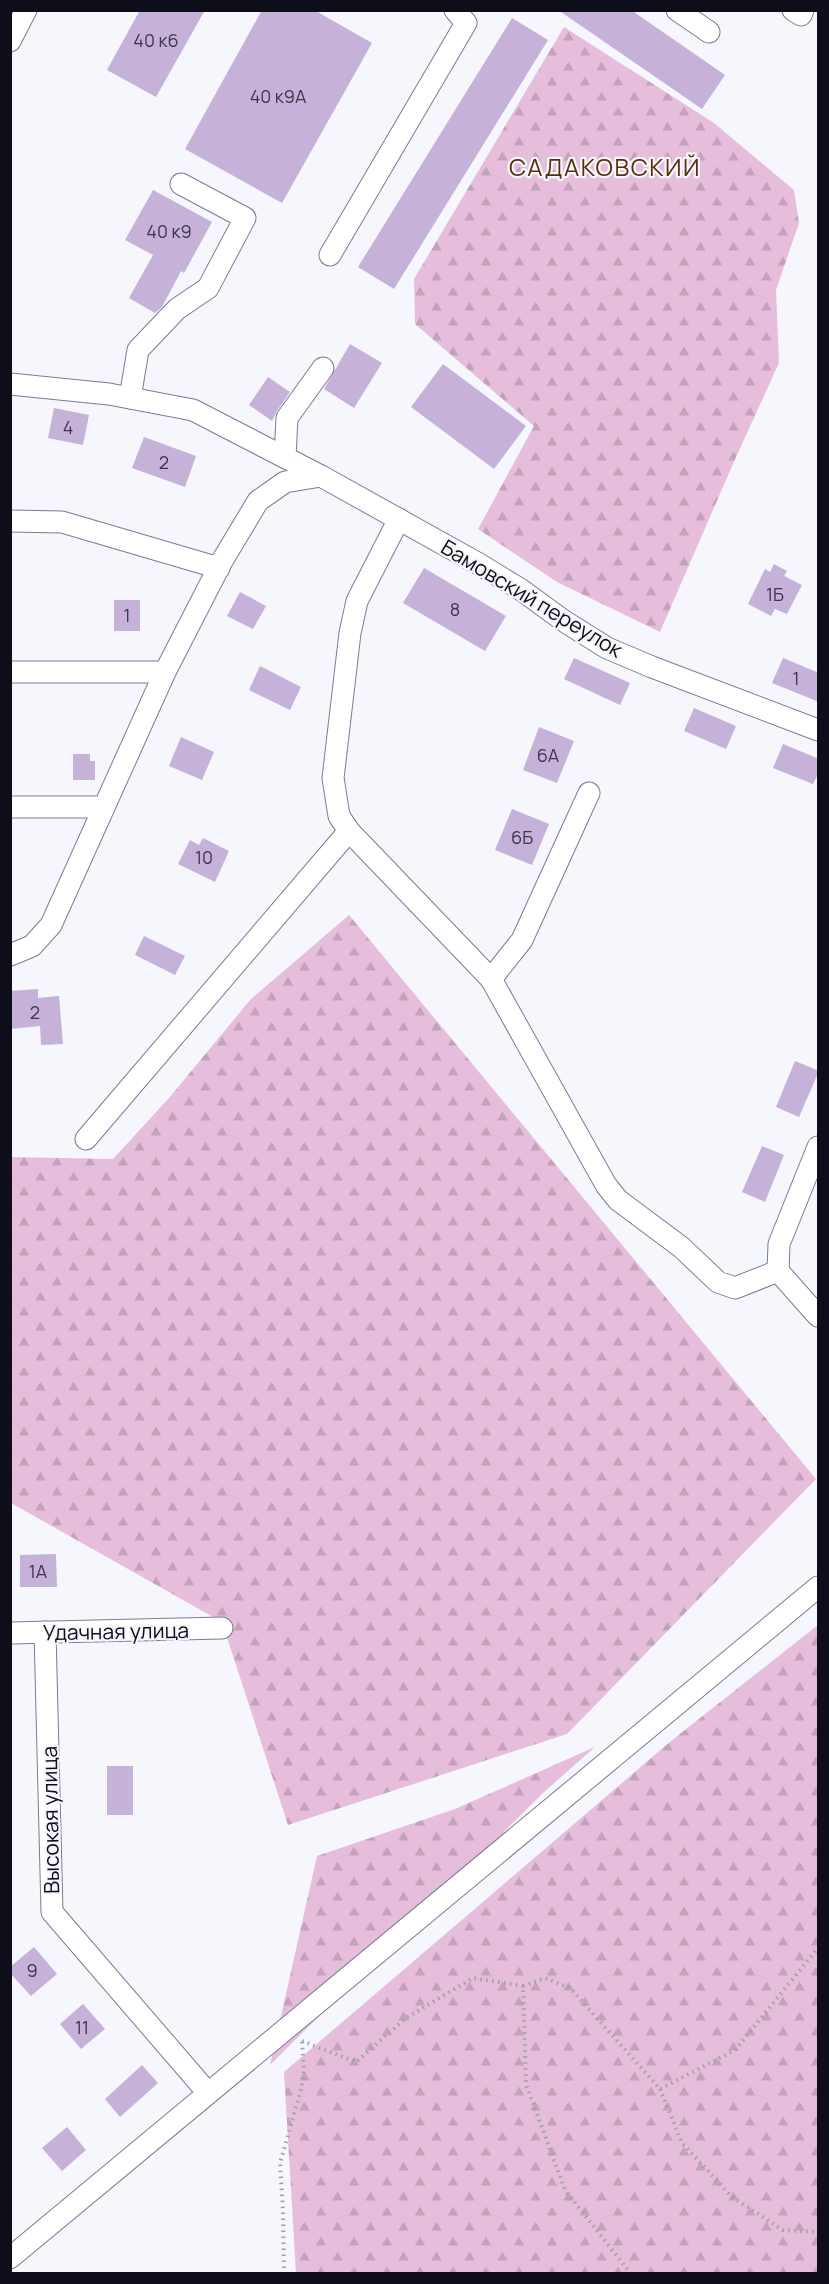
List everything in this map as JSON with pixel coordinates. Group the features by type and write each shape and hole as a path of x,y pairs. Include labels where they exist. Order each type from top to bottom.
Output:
{"street":[{"path":"10,41 26,10"},
{"path":"330,255 466,23 455,10"},
{"path":"677,10 709,32"},
{"path":"794,10 801,15 803,10"},
{"path":"130,398 138,350 177,309 208,288 245,218 181,184"},
{"path":"285,458 287,418 322,368"},
{"name":"Бамовский переулок","path":"10,384 109,394 193,410 399,519 520,589 607,648 819,730"},
{"path":"10,955 32,946 51,925 165,672 219,568 258,501 285,482 321,476"},
{"path":"399,519 357,601 350,633 333,778 339,816 349,831 491,979 606,1185 618,1200 681,1247 718,1282 735,1288 778,1271"},
{"path":"10,521 62,522 219,568"},
{"path":"10,672 165,672"},
{"path":"491,979 522,940 589,794"},
{"path":"10,807 104,807"},
{"path":"86,1139 349,831"},
{"path":"819,1147 779,1244 778,1271 819,1316"},
{"path":"10,2258 819,1587"},
{"name":"Удачная улица","path":"10,1633 222,1628"},
{"name":"Высокая улица","path":"45,1632 52,1912 208,2093"}],"path":[{"path":"660,2089 735,2050 819,1948"},
{"path":"302,2041 356,2062 406,2018 473,1978 524,1986 546,1978 570,1988 660,2089 682,2143 732,2197 783,2230 819,2232"},
{"path":"524,1986 526,2084 565,2190 631,2274"},
{"path":"284,2274 284,2211 280,2163 301,2091 304,2070 302,2041 296,2020"}],"green space":[{"path":"564,27 714,123 794,190 799,223 776,290 779,363 660,632 557,582 478,529 534,426 415,324 414,279"},
{"path":"349,915 816,1479 567,1734 288,1825 222,1622 11,1503 11,1157 113,1159 169,1098 251,999"},
{"path":"818,1625 818,2273 296,2273 284,2072 671,1741"},
{"path":"595,1747 543,1793 270,2065 317,1856 455,1809"}],"building":[{"path":"140,10 205,10 156,97 107,70"},
{"path":"262,10 314,10 372,43 282,203 185,149"},
{"path":"558,10 631,10 725,75 702,109"},
{"path":"512,18 548,40 394,289 358,267"},
{"path":"153,190 212,222 184,273 181,271 162,307 155,313 129,298 153,255 125,240"},
{"path":"350,344 382,363 354,408 324,389"},
{"path":"443,364 526,426 494,469 411,407"},
{"path":"268,377 290,392 272,421 249,405"},
{"path":"54,408 89,415 83,445 48,438"},
{"path":"144,437 196,456 185,487 132,468"},
{"path":"774,564 787,571 784,576 802,585 787,614 775,609 771,616 748,604 765,569 770,572"},
{"path":"424,568 506,616 485,651 403,603"},
{"path":"240,592 266,606 253,629 227,616"},
{"path":"114,600 140,600 140,631 114,631"},
{"path":"574,658 630,683 620,705 564,679"},
{"path":"783,658 819,673 819,702 772,683"},
{"path":"260,666 301,687 290,710 249,690"},
{"path":"694,708 736,726 726,749 684,731"},
{"path":"539,727 574,741 557,783 523,770"},
{"path":"181,737 214,752 202,780 169,766"},
{"path":"783,744 819,759 819,772 813,784 773,768"},
{"path":"73,754 90,754 90,761 95,761 95,780 73,780"},
{"path":"512,809 549,824 532,865 495,850"},
{"path":"203,838 229,851 215,882 178,864 190,840 199,845"},
{"path":"144,936 185,956 175,975 135,955"},
{"path":"38,989 38,998 59,996 63,1044 41,1045 40,1026 10,1029 10,991"},
{"path":"795,1061 819,1071 799,1117 776,1107"},
{"path":"762,1146 784,1155 765,1202 742,1192"},
{"path":"56,1554 57,1587 20,1587 20,1555"},
{"path":"107,1766 133,1766 133,1815 107,1815"},
{"path":"34,1947 57,1974 31,1996 10,1973 10,1967"},
{"path":"83,2004 105,2029 81,2049 60,2024"},
{"path":"142,2065 158,2083 120,2117 105,2099"},
{"path":"67,2127 86,2150 62,2171 42,2148"}],"district":[{"name":"САДАКОВСКИЙ","path":"605,166"}]}
